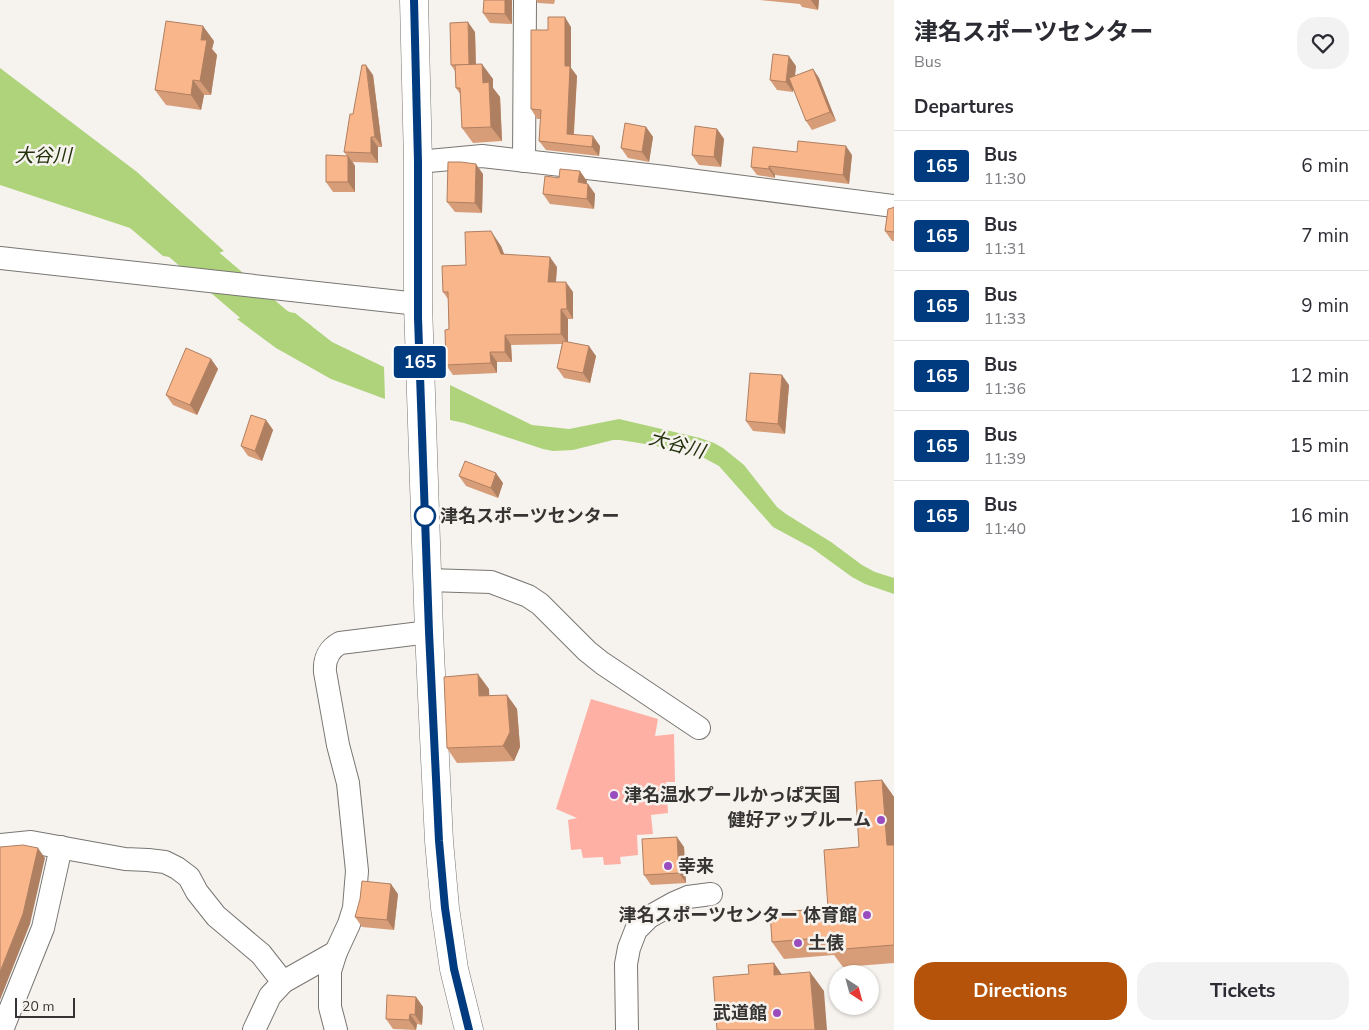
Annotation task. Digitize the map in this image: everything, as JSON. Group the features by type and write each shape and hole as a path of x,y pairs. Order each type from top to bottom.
{"highway":[{"path":"414,0 418,162 418,304 429,632 439,841 445,908 454,969 469,1030"}],"street":[{"path":"524,161 525,0"},
{"path":"418,162 482,156 894,206"},
{"path":"6,259 418,304"},
{"path":"428,580 491,582 528,596 540,604 587,651 602,663 699,728"},
{"path":"336,1030 330,1007 330,971 354,908 357,871 348,783 333,718 325,662 330,652 340,643 429,632"},
{"path":"0,845 30,842 125,859 165,862 189,877 197,892 216,916 261,954 283,982"},
{"path":"2,1030 43,928 61,847"},
{"path":"626,1030 626,964 629,948 636,930 649,917 674,903 688,897 711,894"},
{"path":"254,1030 270,996 283,982 336,952"}],"shaded area":[{"name":"津名温水プールかっぱ天国","path":"591,699 658,719 655,736 674,734 675,782 666,782 668,813 651,815 653,834 637,835 638,855 620,857 621,864 604,865 603,857 583,858 581,849 571,850 568,820 577,818 556,809"}],"water":[{"name":"大谷川","path":"0,68 137,172 224,251 198,261 163,256 130,228 0,185"},
{"path":"266,309 295,313 332,342 384,367 385,399 331,379 276,348 237,319"},
{"name":"大谷川","path":"450,385 532,425 569,429 619,419 714,443 744,465 777,507 786,514 831,542 862,565 875,572 894,578 894,594 865,584 852,577 812,548 773,527 719,466 704,458 652,445 620,440 573,450 553,451 543,449 450,420"}],"building":[{"path":"484,0 505,0 505,14 483,13"},
{"path":"548,17 565,17 565,66 570,66 567,134 593,136 592,147 539,141 541,110 531,109 531,30 548,30"},
{"path":"166,21 203,26 201,40 207,40 200,81 193,80 191,95 155,90"},
{"path":"468,22 469,65 451,65 450,23"},
{"path":"773,54 789,56 786,82 770,80"},
{"path":"482,64 483,83 489,82 491,127 462,128 460,88 456,88 455,65"},
{"path":"362,65 366,65 375,137 371,137 371,153 344,152 350,114 353,114"},
{"path":"813,69 830,112 806,121 789,78"},
{"path":"625,123 646,127 642,152 621,148"},
{"path":"695,126 717,129 714,157 692,155"},
{"path":"798,141 846,146 843,175 769,166 769,169 751,167 753,147 797,152"},
{"path":"326,155 348,156 348,182 326,182"},
{"path":"448,162 476,164 475,203 447,202"},
{"path":"560,169 580,171 578,182 588,184 587,199 543,194 545,176 559,178"},
{"path":"894,207 894,232 885,231 888,209"},
{"path":"491,231 501,254 550,257 548,282 566,282 567,309 561,309 561,334 505,335 505,352 490,352 491,363 446,365 445,330 449,329 448,292 443,292 442,266 466,265 465,232"},
{"path":"563,341 589,346 583,373 557,368"},
{"path":"186,348 211,359 190,405 166,395"},
{"path":"750,373 782,375 778,424 746,421"},
{"path":"251,415 266,420 255,451 241,446"},
{"path":"465,461 496,473 491,488 459,476"},
{"path":"478,674 479,696 507,695 510,732 503,746 447,748 444,677"},
{"path":"882,780 887,845 894,845 894,945 831,950 830,937 772,942 770,913 828,908 824,850 859,847 855,782"},
{"path":"677,837 679,873 644,875 642,839"},
{"path":"23,845 38,848 23,914 0,972 0,847"},
{"path":"362,881 391,884 387,920 355,917"},
{"path":"774,963 774,975 810,972 815,1030 717,1030 713,977 749,974 748,965"},
{"path":"387,995 416,997 415,1015 410,1014 409,1020 386,1019"}],"waterway":[{"name":"大谷川","path":"163,228 276,325 299,339"}],"bus line":[{"name":"165","path":"414,0 418,162 418,318 429,632 439,841 445,908 454,969 469,1030"}],"place":[{"name":"津名スポーツセンター","path":"425,516"},
{"name":"津名温水プールかっぱ天国","path":"614,795"},
{"name":"健好アップルーム","path":"881,820"},
{"name":"幸来","path":"668,866"},
{"name":"津名スポーツセンター 体育館","path":"867,915"},
{"name":"土俵","path":"798,943"},
{"name":"武道館","path":"777,1013"}]}
